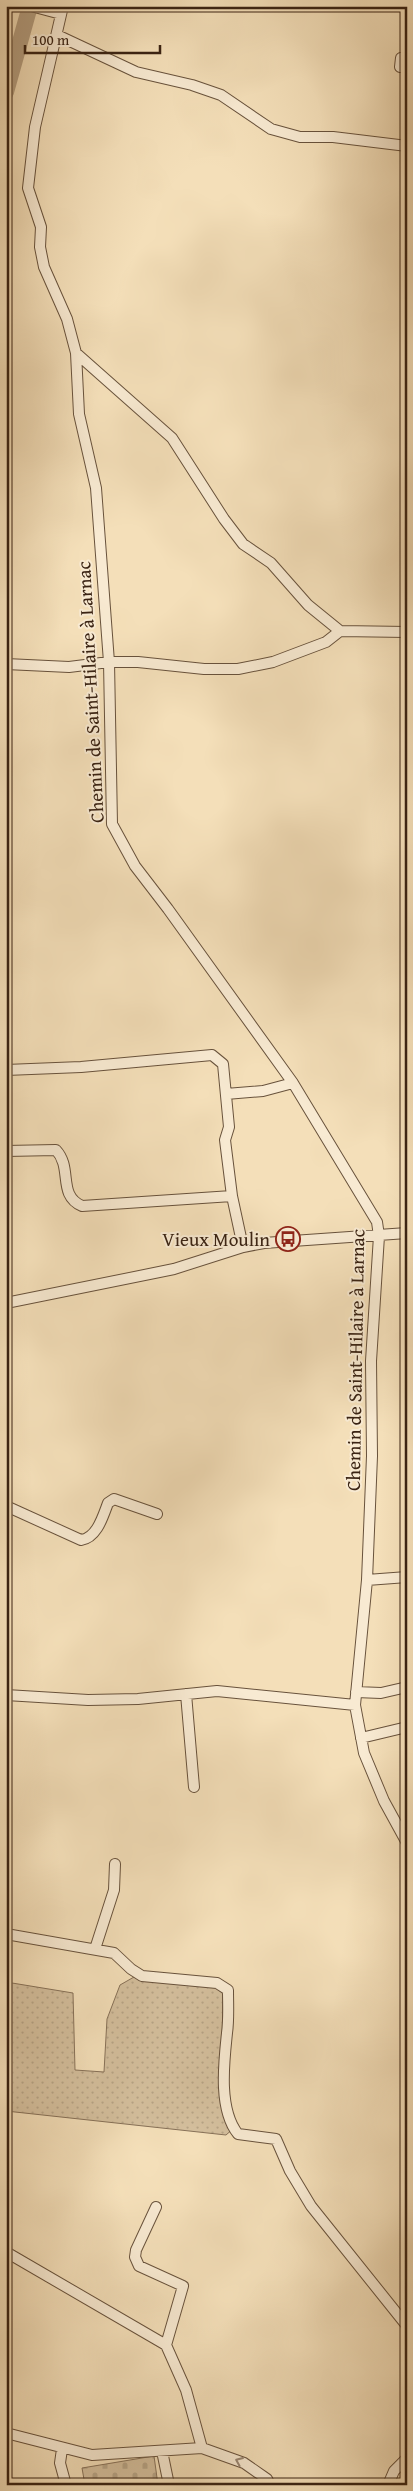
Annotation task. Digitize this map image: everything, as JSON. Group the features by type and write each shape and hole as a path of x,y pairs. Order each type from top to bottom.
{"street":[{"path":"31,6 58,10"},
{"name":"Chemin de Saint-Hilaire à Larnac","path":"58,10 57,35 34,127 28,188 41,227 40,247 44,267 67,319 76,353 79,414 96,488 109,662 112,824 135,866 168,908 293,1084 377,1222 379,1236 371,1361 372,1456 367,1580 355,1706 361,1738 384,1801 407,1843"},
{"path":"57,35 136,72 192,85 221,95 271,129 300,137 333,137 407,146"},
{"path":"401,58 400,67 407,68"},
{"path":"76,353 172,438 224,519 243,544 271,563 308,605 340,632"},
{"path":"6,664 68,667 109,662 138,662 204,669 238,669 282,658 326,642 340,632 407,633"},
{"path":"6,1070 81,1067 212,1055 223,1064 229,1127 225,1140 232,1196 243,1247"},
{"path":"226,1094 263,1091 293,1084"},
{"path":"6,1150 56,1150 62,1157 68,1196 73,1202 82,1206 232,1196"},
{"path":"6,1303 174,1269 243,1247 264,1243 407,1234"},
{"path":"6,1506 81,1540 87,1540 93,1533 101,1522 108,1503 114,1499 157,1514"},
{"path":"367,1580 407,1577"},
{"path":"356,1692 381,1693 407,1687"},
{"path":"6,1695 88,1700 138,1699 217,1691 355,1706"},
{"path":"186,1694 194,1787"},
{"path":"361,1738 407,1727"},
{"path":"96,1949 114,1890 115,1864"},
{"path":"6,1934 114,1953 131,1969 142,1976 217,1982 228,1990 227,2031 223,2064 225,2093 231,2126 238,2134 276,2139 290,2170 311,2206 407,2326"},
{"path":"156,2207 136,2250 135,2257 139,2266 183,2286 166,2344"},
{"path":"6,2252 166,2344 186,2390 202,2448"},
{"path":"6,2433 92,2455 202,2448 244,2463 267,2479 270,2485"},
{"path":"62,2448 60,2463 66,2485"},
{"path":"162,2451 168,2485"},
{"path":"388,2485 394,2471 407,2458"}],"green space":[{"path":"134,1977 212,1984 223,1994 221,2100 234,2128 226,2135 6,2111 6,1982 73,1993 75,2070 104,2072 107,2019 120,1985"},
{"path":"154,2456 158,2485 85,2485 82,2468"}],"waterway":[{"path":"6,92 30,6"},
{"path":"6,7 29,11"}],"place":[{"name":"Vieux Moulin","path":"288,1239"}]}
